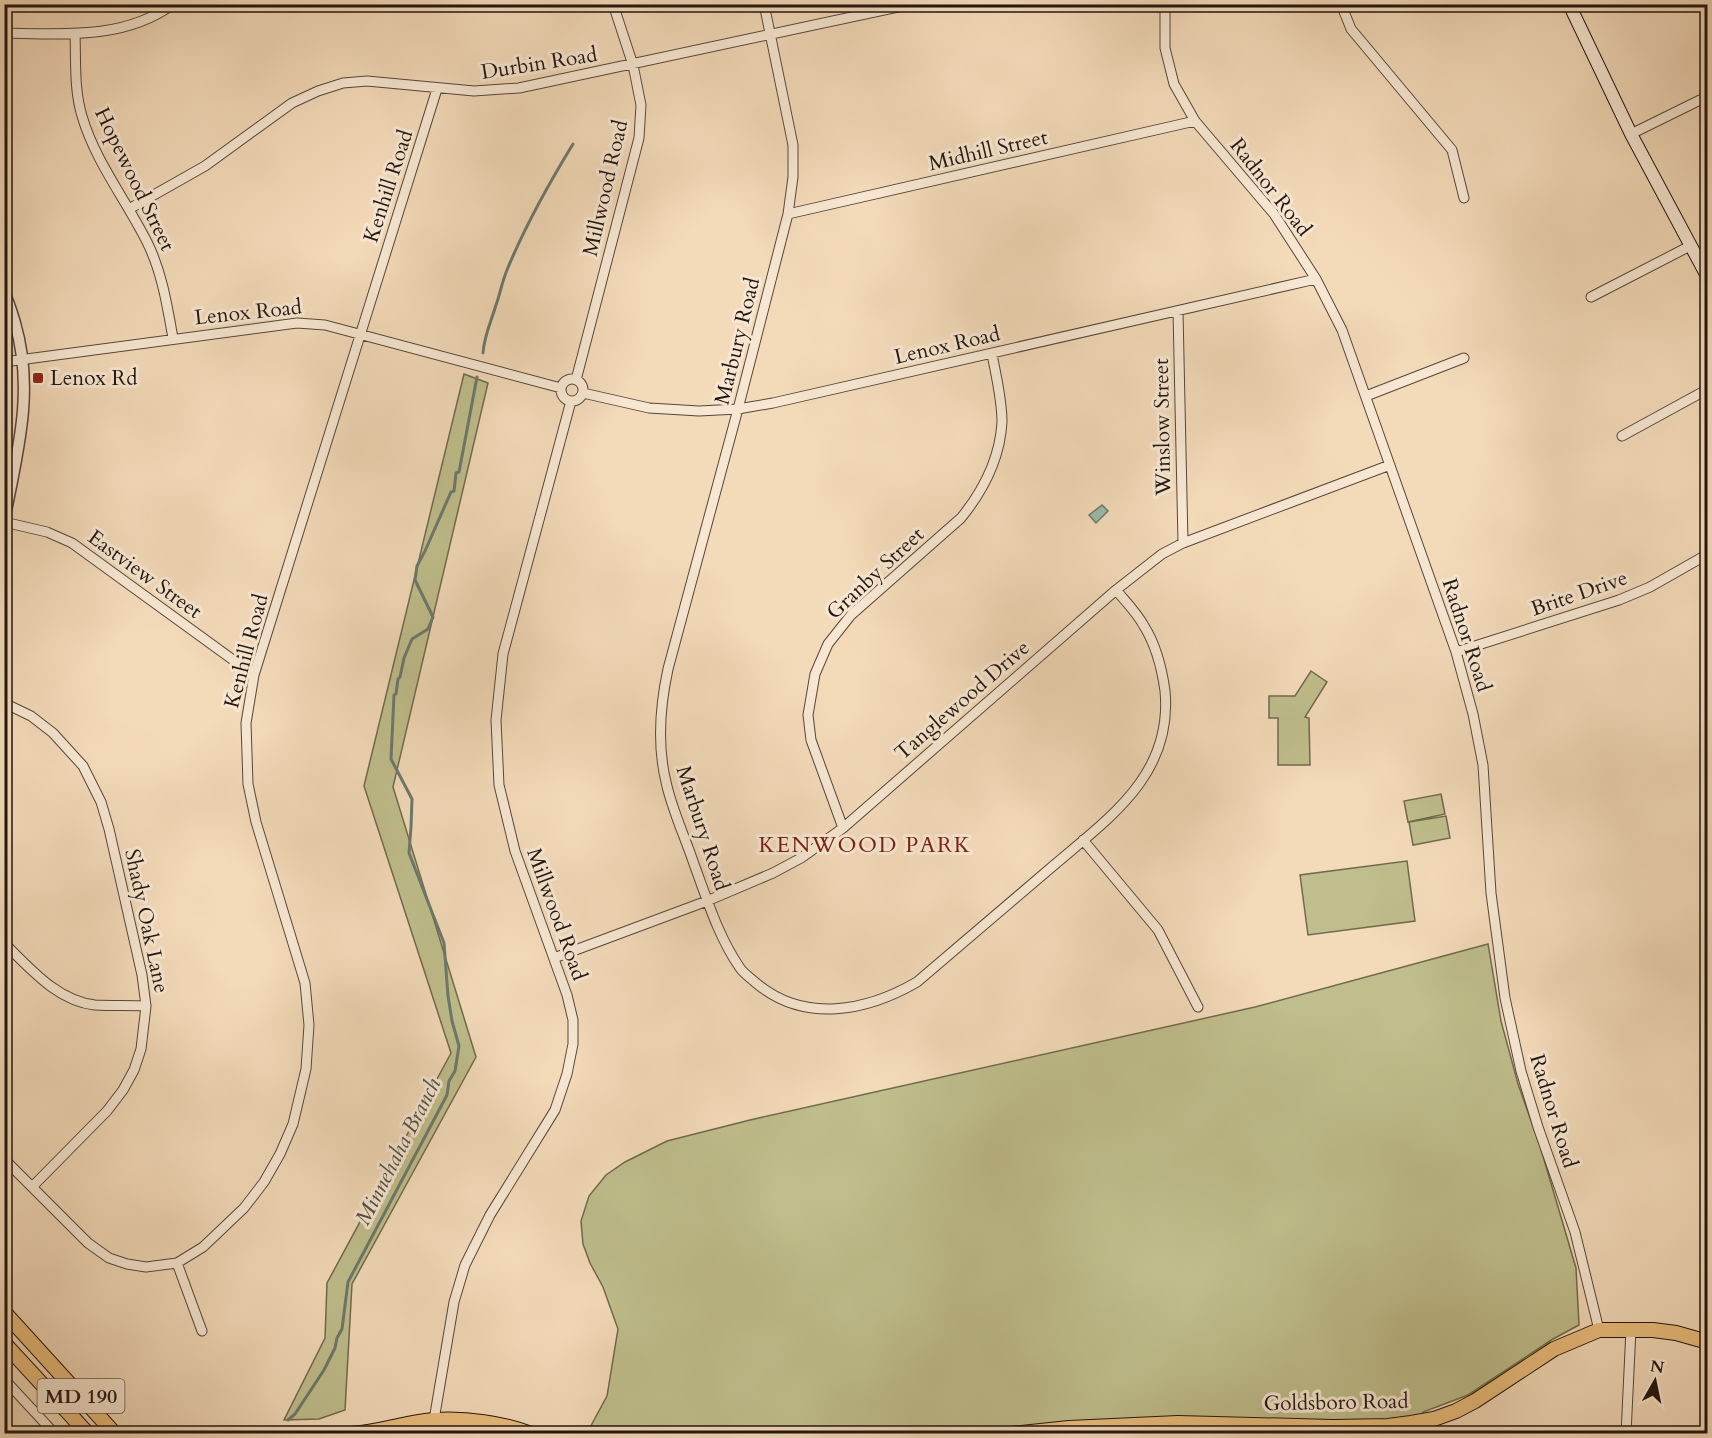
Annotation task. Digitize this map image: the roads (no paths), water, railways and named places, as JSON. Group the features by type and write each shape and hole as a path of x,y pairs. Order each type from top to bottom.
{"main road":[{"path":"1569,4 1631,134 1707,278"},
{"name":"MD 190","path":"4,1312 115,1433"},
{"name":"Goldsboro Road","path":"1012,1434 1069,1428 1178,1423 1333,1427 1411,1423 1434,1419 1456,1411 1476,1401 1554,1349 1599,1330 1631,1329 1676,1333 1707,1342"},
{"name":"MD 190","path":"4,1343 88,1434"},
{"path":"351,1434 434,1420 459,1420 487,1423 531,1434"}],"street":[{"path":"4,33 75,34 120,29 161,13 173,4"},
{"name":"Millwood Road","path":"576,380 639,138 641,105 633,65 614,4"},
{"name":"Marbury Road","path":"764,4 793,145 793,177 788,214 668,669 660,724 661,754 666,783 722,940 741,970 766,991 783,1001 802,1006 831,1010 863,1006 899,992 917,982 1122,805 1150,768 1162,738 1166,704 1163,671 1151,640 1144,626 1116,590"},
{"name":"Durbin Road","path":"129,209 205,166 292,103 343,83 367,81 474,91 519,88 912,4"},
{"name":"Radnor Road","path":"1165,4 1165,48 1174,84 1195,121 1274,213 1316,279 1342,330 1456,652 1473,714 1483,765 1491,893 1505,998 1521,1071 1575,1232 1599,1330"},
{"path":"1341,4 1351,29 1452,150 1464,198"},
{"name":"Hopewood Street","path":"75,34 76,86 81,115 96,150 147,242 165,297 172,338"},
{"name":"Kenhill Road","path":"177,1263 203,1247 244,1208 264,1182 293,1124 306,1069 309,1025 305,983 256,822 248,784 246,723 254,675 437,89"},
{"path":"1631,134 1707,98"},
{"name":"Midhill Street","path":"788,214 1195,121"},
{"path":"1591,297 1690,246"},
{"name":"Lenox Road","path":"583,393 649,408 699,411 738,409 992,354 1316,279"},
{"path":"4,293 18,333 25,390 23,422 4,521"},
{"name":"Winslow Street","path":"1178,311 1183,543"},
{"name":"Lenox Road","path":"4,362 297,322 325,325 561,387"},
{"name":"Granby Street","path":"843,828 811,740 808,715 815,674 828,644 851,615 961,518 975,500 987,478 997,450 1002,422 992,354"},
{"path":"1366,396 1464,358"},
{"path":"576,380 583,386 583,393 577,400 571,401 564,398 561,387 565,381 576,380"},
{"path":"1622,436 1707,389"},
{"name":"Millwood Road","path":"434,1420 454,1302 465,1265 490,1215 555,1110 567,1074 573,1044 573,1020 567,995 515,851 499,786 496,720 503,654 571,401"},
{"name":"Tanglewood Drive","path":"554,958 707,901 773,873 801,858 843,828 1116,590 1162,554 1183,543 1390,465"},
{"name":"Eastview Street","path":"4,521 46,532 72,543 254,675"},
{"name":"Brite Drive","path":"1456,652 1618,600 1650,587 1707,554"},
{"name":"Shady Oak Lane","path":"4,703 32,716 53,733 83,766 101,802 140,966 146,1006 141,1049 134,1070 123,1090 107,1111 32,1186"},
{"path":"1083,840 1158,930 1198,1007"},
{"path":"4,943 48,985 69,997 93,1005 146,1006"},
{"path":"4,1159 88,1244 110,1258 146,1267 177,1263 202,1331"},
{"path":"1626,1434 1631,1329"},
{"path":"4,1379 55,1434"}],"waterway":[{"name":"Minnehaha Branch","path":"483,353 505,274 537,206 573,144"},
{"name":"Minnehaha Branch","path":"288,1420 295,1414 324,1370 335,1348 342,1329 348,1282 447,1095 449,1081 455,1071 459,1046 448,996 444,943 409,853 412,799 391,759 394,695 404,658 412,639 428,629 433,617 415,580 417,566 451,492 454,491 477,377"}],"place":[{"name":"Lenox Rd","path":"38,378"}],"district":[{"name":"KENWOOD PARK","path":"865,844"}]}
